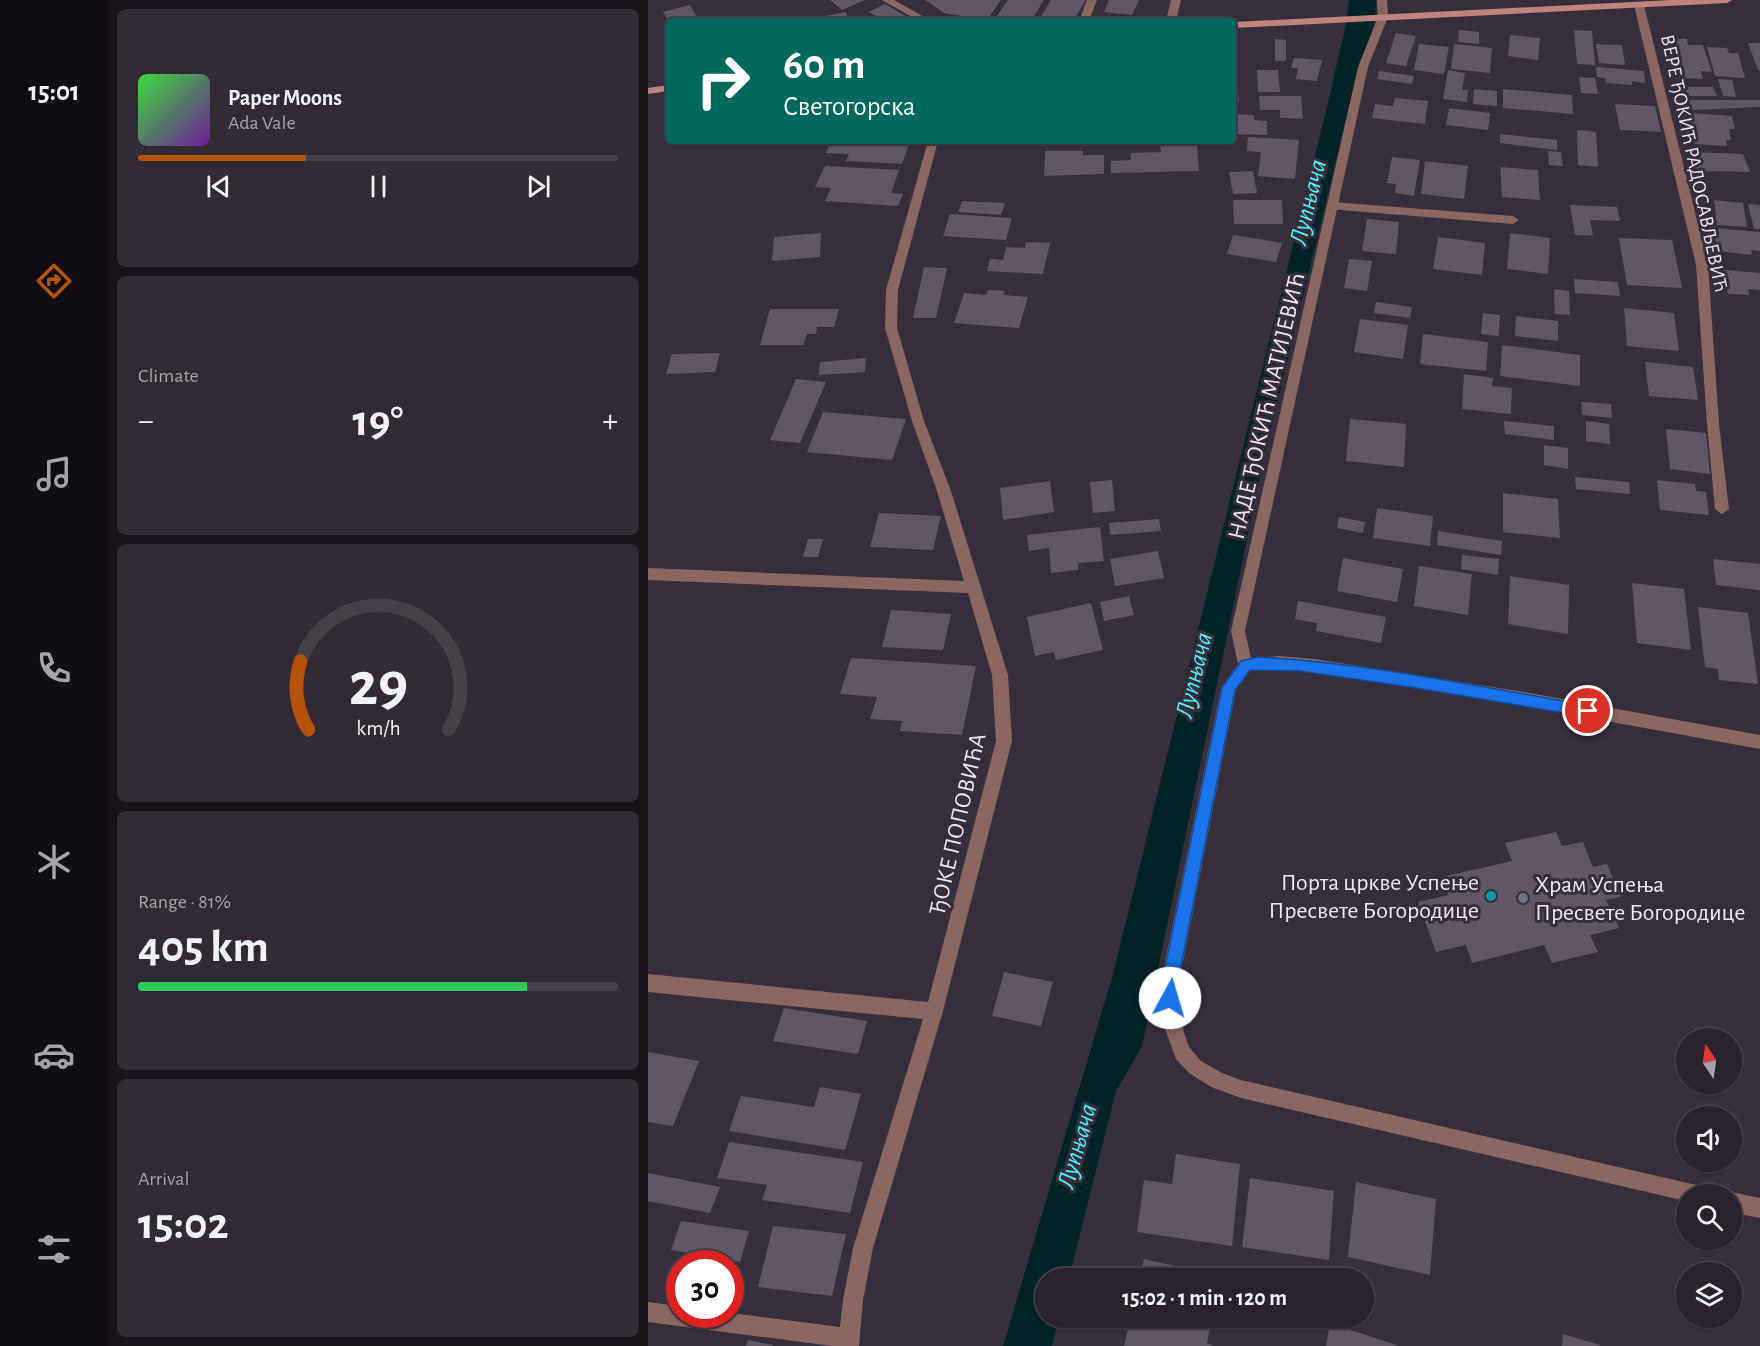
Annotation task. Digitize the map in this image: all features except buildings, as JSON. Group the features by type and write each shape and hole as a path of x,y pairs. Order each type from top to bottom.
{"main road":[{"path":"1236,25 1727,0"},
{"path":"648,91 666,88"}],"street":[{"path":"887,0 920,18"},
{"path":"1085,18 1092,0"},
{"path":"1172,18 1176,0"},
{"path":"1382,0 1383,17"},
{"name":"ВЕРЕ ЂОКИЋ РАДОСАВЉЕВИЋ","path":"1639,5 1702,265 1713,424 1722,509"},
{"name":"НАДЕ ЂОКИЋ МАТИЈЕВИЋ","path":"1246,665 1238,630 1363,67 1383,17"},
{"name":"ЂОКЕ ПОПОВИЋА","path":"849,1342 863,1248 934,1011 1004,741 1000,675 944,491 918,421 889,316 894,279 932,144"},
{"path":"1332,206 1514,220"},
{"path":"648,574 972,587"},
{"path":"1676,1189 1241,1089 1217,1081 1195,1067 1182,1053 1169,1015 1173,967 1229,688 1246,665 1258,663 1300,665 1416,682 1760,742"},
{"path":"648,983 934,1011"},
{"path":"1742,1204 1760,1208"},
{"path":"648,1312 849,1342"}],"water":[{"name":"Лупњача","path":"1349,0 1376,0 1375,21 1349,106 1263,462 1142,1046 1116,1091 1072,1268 1035,1268 1035,1328 1056,1328 1052,1346 1003,1346 1113,974 1346,24"}],"place":[{"name":"Порта цркве Успење Пресвете Богородице","path":"1491,896"},
{"name":"Храм Успења Пресвете Богородице","path":"1523,898"}],"route":[{"path":"1170,998 1173,967 1229,688 1246,665 1258,663 1300,665 1588,711"}]}
